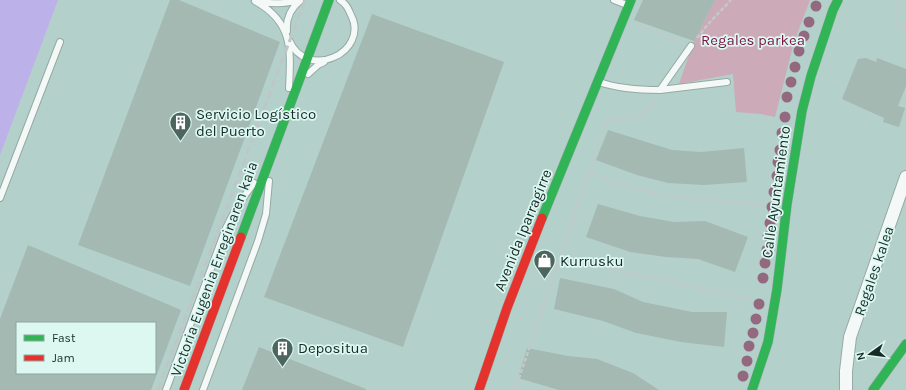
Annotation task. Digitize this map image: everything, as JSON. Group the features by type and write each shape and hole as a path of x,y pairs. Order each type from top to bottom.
{"main road":[{"name":"Victoria Eugenia Erreginaren kaia","path":"184,390 329,0"},
{"name":"Calle Ayuntamiento","path":"752,390 768,342 777,289 787,204 802,110 811,76 833,10 838,0"},
{"name":"Avenida Iparragirre","path":"479,390 526,257 630,3"},
{"path":"873,390 906,344"}],"street":[{"name":"Regales kalea","path":"846,390 846,371 850,338 906,177"}],"lane":[{"path":"254,0 274,4 287,4 299,0"},
{"path":"254,0 271,11 284,27 292,45 300,54 307,59 318,61 328,60"},
{"path":"284,121 289,92 290,73 286,25 289,15 299,0"},
{"path":"614,0 630,3"},
{"path":"294,93 301,82 312,70 318,65 338,56 346,49 352,40 354,29 352,18 343,1"},
{"path":"0,198 60,42"},
{"path":"660,90 691,46"},
{"path":"598,82 620,88 660,90 727,82"},
{"path":"166,390 226,228 233,213 244,195 256,180 273,150"},
{"path":"203,390 260,235 267,205 269,169 273,150"}],"path":[{"path":"639,24 691,46 710,22 731,0"},
{"path":"899,0 896,25 904,28 906,24"},
{"path":"515,390 607,119 627,119 641,114 653,104 660,90"},
{"path":"589,172 614,183 668,196 766,205"},
{"path":"560,258 754,300"},
{"path":"540,265 556,270"}],"green space":[{"name":"Regales parkea","path":"715,0 810,0 794,42 775,117 736,112 733,74 679,84 694,41"}],"shaded area":[{"path":"0,0 58,0 0,155"}],"building":[{"name":"Servicio Logístico del Puerto","path":"170,0 179,0 280,42 190,286 78,245"},
{"path":"643,0 715,0 694,41 634,20"},
{"path":"372,14 504,62 403,347 264,297"},
{"path":"866,58 876,62 877,58 906,69 906,86 898,106 905,108 899,127 883,122 884,118 842,99 858,59"},
{"path":"608,130 672,150 701,152 744,148 747,182 704,185 668,183 637,175 596,160"},
{"path":"598,204 640,216 674,222 705,221 748,237 735,272 698,259 666,257 630,252 586,237"},
{"path":"28,245 181,310 151,390 0,390 0,319"},
{"path":"560,278 614,289 643,302 692,312 727,312 724,347 681,342 636,333 603,321 554,309"},
{"name":"Depositua","path":"259,347 366,389 366,390 242,390"},
{"path":"527,348 568,356 597,359 633,373 659,390 559,390 518,378"}],"railway":[{"path":"158,390 305,0"}],"traffic: fast":[{"path":"241,237 329,0"},
{"path":"542,218 631,0"},
{"path":"752,390 768,342 777,289 787,204 802,111 811,76 833,10 838,0"},
{"path":"873,390 906,344"}],"traffic: jam":[{"path":"479,390 507,308 542,218"},
{"path":"184,390 241,237"}],"place":[{"name":"Servicio Logístico del Puerto","path":"180,142"},
{"name":"Kurrusku","path":"545,280"},
{"name":"Depositua","path":"282,368"}]}
